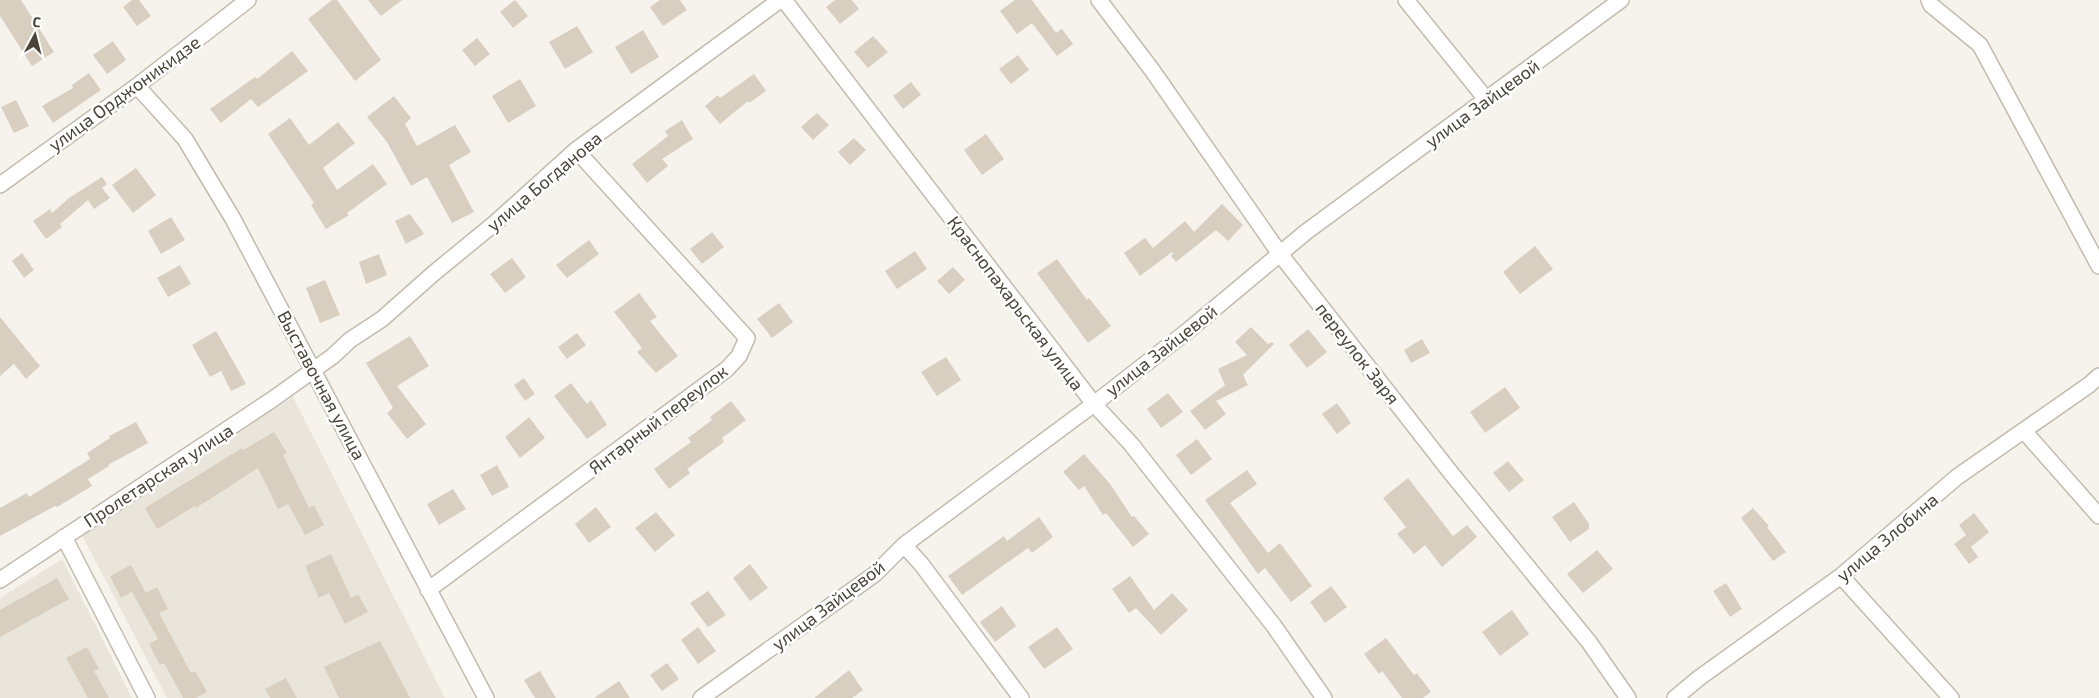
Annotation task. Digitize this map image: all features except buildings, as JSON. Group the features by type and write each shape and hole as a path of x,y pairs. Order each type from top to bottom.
{"street":[{"name":"улица Орджоникидзе","path":"0,185 137,86 248,0"},
{"name":"улица Богданова","path":"314,368 382,319 576,150 674,80 780,0"},
{"name":"Краснопахарьская улица","path":"784,0 1094,404 1131,444 1262,611 1324,698"},
{"name":"переулок Заря","path":"1099,0 1152,70 1280,254 1451,473 1589,642 1628,698"},
{"path":"1406,0 1486,99"},
{"name":"улица Зайцевой","path":"709,696 875,574 904,545 1094,404 1190,329 1306,232 1621,0"},
{"path":"1929,0 1931,5 1980,44 2099,266"},
{"name":"Выставочная улица","path":"137,86 185,139 234,219 486,698"},
{"name":"Янтарный переулок","path":"428,590 727,368 739,356 747,338 576,150"},
{"name":"Пролетарская улица","path":"0,580 273,399 314,368"},
{"name":"улица Злобина","path":"1675,698 1699,678 1841,576 1957,477 2099,376"},
{"path":"2024,431 2099,516"},
{"path":"64,537 147,698"},
{"path":"904,545 922,565 1020,698"},
{"path":"1841,576 1951,698"}],"shaded area":[{"path":"293,397 445,698 167,698 82,535"},
{"path":"62,559 132,698 0,698 0,598"}]}
